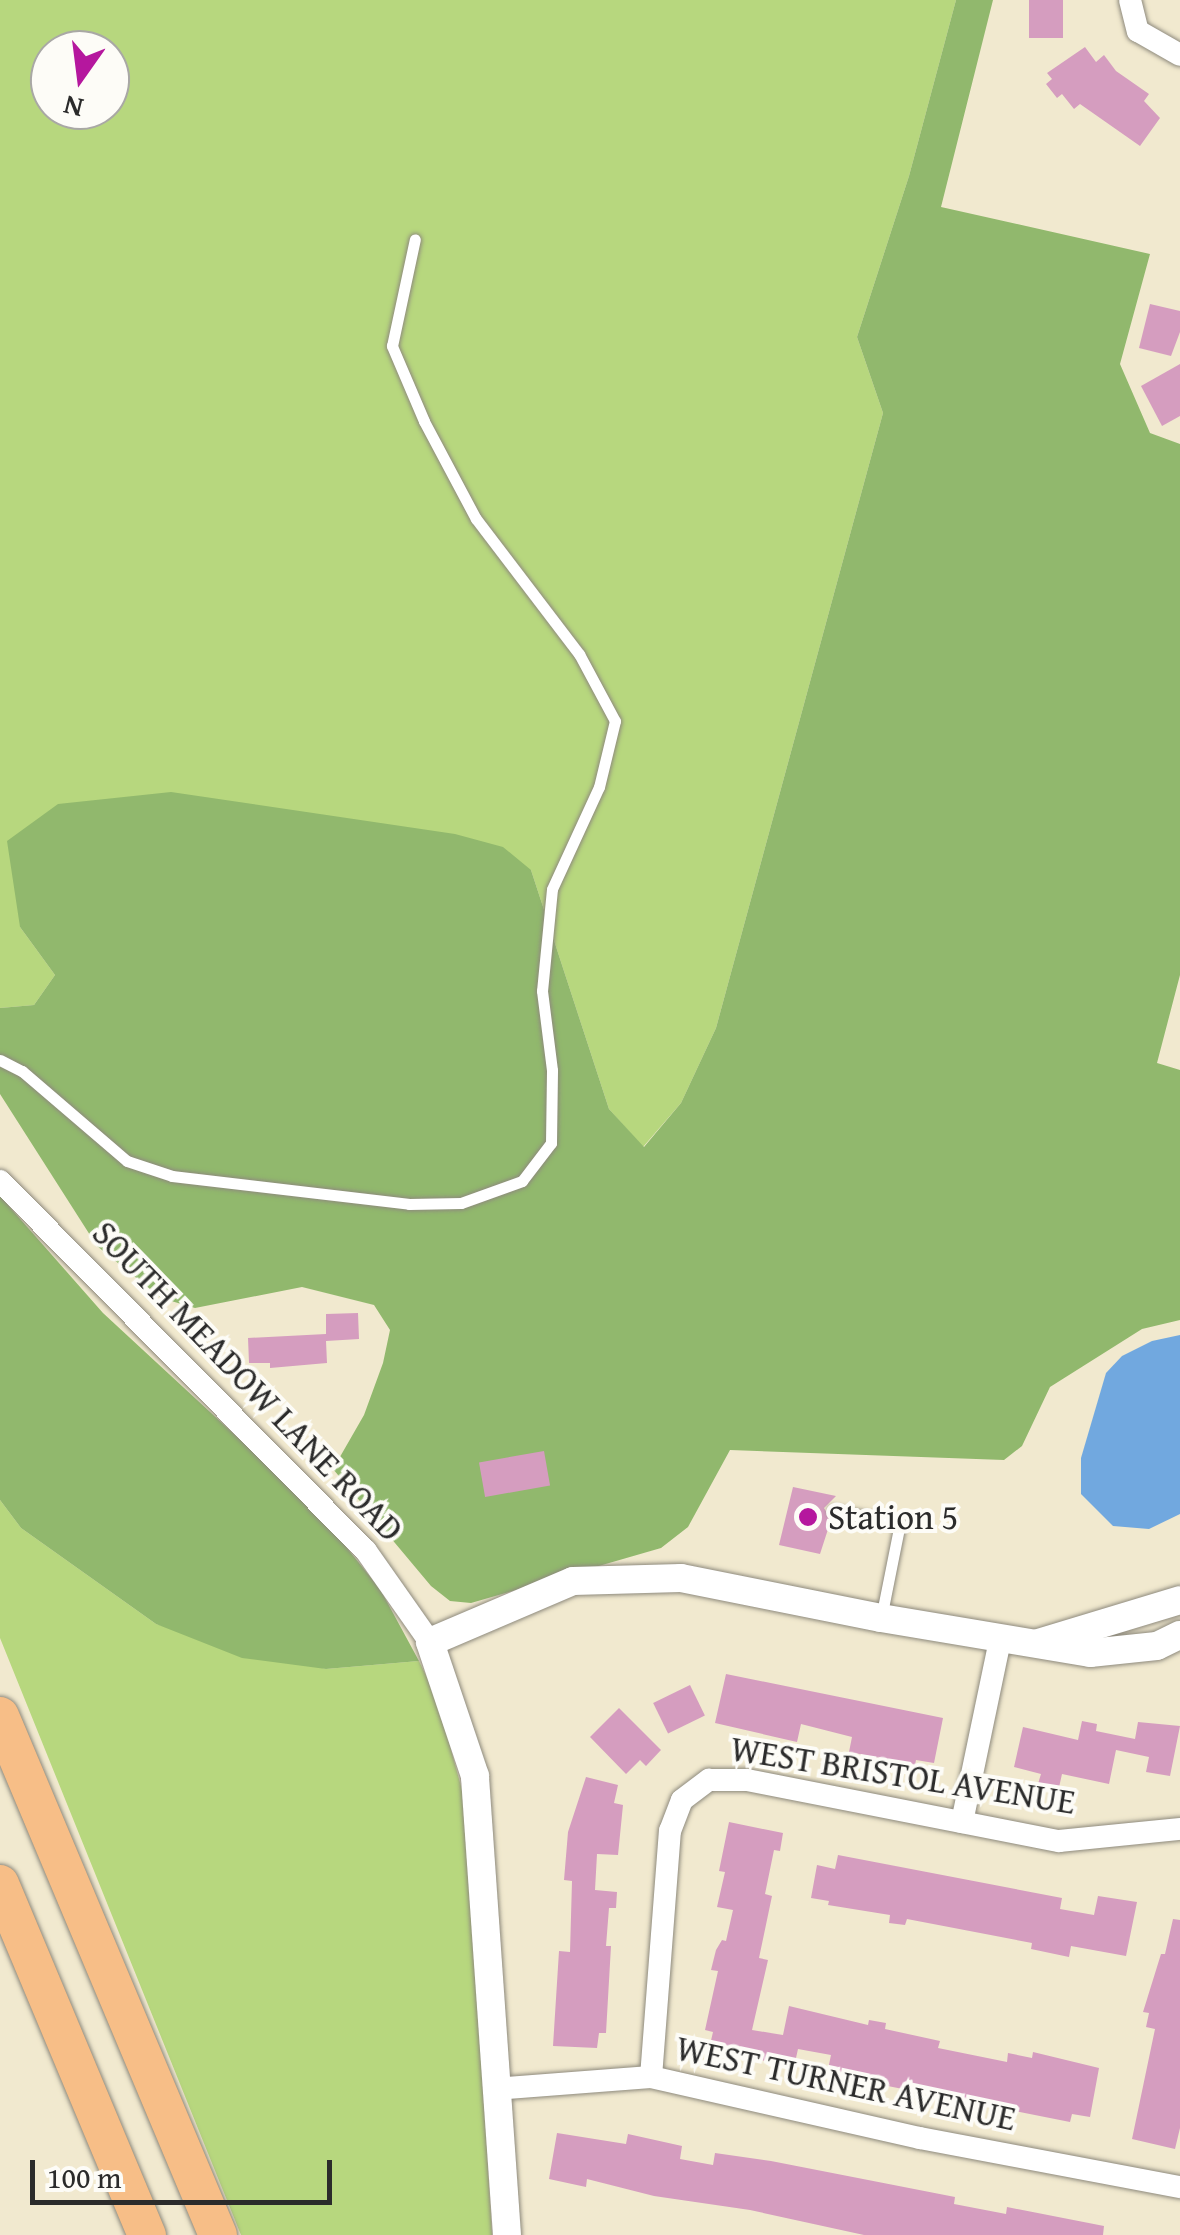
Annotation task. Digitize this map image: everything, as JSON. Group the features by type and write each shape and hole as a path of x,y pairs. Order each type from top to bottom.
{"highway":[{"path":"0,1716 218,2235"},
{"path":"0,1884 148,2235"}],"street":[{"path":"1130,0 1138,31 1180,54"},
{"name":"SOUTH MEADOW LANE ROAD","path":"0,1181 366,1551 430,1642 475,1776 506,2235"},
{"path":"430,1642 572,1581 681,1578 1090,1654 1157,1646 1180,1635"},
{"path":"1037,1644 1180,1600"},
{"path":"962,1822 1000,1640"},
{"name":"WEST BRISTOL AVENUE","path":"651,2077 670,1831 682,1800 709,1780 747,1780 1060,1841 1180,1829"},
{"name":"WEST TURNER AVENUE","path":"494,2089 651,2077 920,2138 1180,2188"}],"lane":[{"path":"0,1060 22,1071 127,1162 172,1176 409,1204 461,1203 522,1181 551,1142 552,1070 542,991 552,889 599,787 615,721 579,654 476,519 424,421 392,346 415,239"},
{"path":"833,1511 900,1523 881,1618"}],"green space":[{"path":"0,0 956,0 909,176 857,337 883,413 716,1028 681,1103 643,1147 609,1109 531,870 20,927 55,975 34,1005 0,1008"},
{"path":"956,0 993,0 941,207 1150,254 1120,364 1150,433 1180,444 1180,975 1157,1063 1180,1070 1180,1320 1142,1329 1050,1387 1022,1446 1004,1460 730,1450 688,1527 661,1548 471,1603 450,1601 431,1586 333,1469 364,1415 383,1363 390,1330 374,1305 302,1287 195,1308 161,1298 97,1246 0,1094 0,1008 34,1005 55,975 20,927 7,841 58,804 171,792 455,834 503,847 531,870 609,1109 644,1147 681,1103 716,1028 883,413 857,337 909,176"},
{"path":"0,1196 103,1313 318,1512 380,1589 419,1661 326,1669 242,1658 156,1624 21,1528 0,1500"},
{"path":"0,1500 21,1528 156,1624 326,1669 419,1661 437,1699 467,1808 492,2235 241,2235 0,1638"}],"water":[{"path":"1180,1335 1180,1514 1149,1529 1113,1526 1081,1494 1081,1458 1106,1373 1122,1356 1152,1341"}],"building":[{"path":"1029,0 1063,0 1063,38 1029,38"},
{"path":"1085,47 1096,62 1104,55 1116,71 1149,94 1144,101 1160,118 1140,146 1080,104 1074,109 1062,94 1057,98 1046,84 1052,79 1047,73"},
{"path":"1150,304 1180,311 1180,332 1171,356 1139,348"},
{"path":"1180,364 1180,416 1162,426 1141,386"},
{"path":"358,1313 359,1339 326,1341 327,1363 270,1368 270,1363 249,1363 248,1338 326,1334 326,1314"},
{"path":"544,1451 550,1485 485,1497 479,1462"},
{"name":"Station 5","path":"793,1487 836,1496 824,1508 831,1520 820,1554 779,1545"},
{"path":"726,1674 943,1718 934,1763 916,1760 915,1765 849,1752 852,1737 801,1724 797,1742 715,1723"},
{"path":"690,1685 705,1716 668,1734 653,1703"},
{"path":"619,1708 661,1750 646,1766 640,1760 626,1774 590,1737"},
{"path":"1082,1721 1097,1724 1096,1731 1135,1739 1138,1722 1180,1726 1170,1776 1146,1772 1149,1757 1116,1750 1109,1784 1062,1774 1058,1792 1037,1787 1041,1774 1014,1767 1023,1727 1078,1740"},
{"path":"586,1777 618,1785 614,1803 623,1805 618,1855 597,1854 595,1890 617,1892 616,1908 609,1908 606,1946 611,1946 606,2033 599,2033 597,2048 553,2046 559,1951 570,1952 572,1881 564,1880 568,1832"},
{"path":"729,1822 783,1833 780,1851 774,1850 765,1894 772,1896 759,1958 768,1960 752,2030 783,2035 789,2006 868,2025 869,2020 886,2023 885,2029 940,2041 938,2048 1007,2062 1008,2053 1032,2058 1033,2052 1099,2068 1090,2117 1072,2114 1070,2122 827,2074 831,2055 798,2049 794,2067 709,2049 713,2032 705,2030 718,1971 711,1970 716,1950 722,1940 726,1941 733,1910 717,1907 725,1872 719,1871"},
{"path":"838,1855 1062,1898 1060,1909 1094,1915 1098,1896 1137,1902 1126,1956 1071,1946 1069,1957 1031,1949 1032,1943 907,1919 905,1925 889,1923 890,1915 828,1905 829,1901 811,1898 817,1865 835,1869"},
{"path":"1173,1919 1180,1920 1180,2128 1175,2149 1132,2139 1155,2029 1146,2027 1149,2013 1143,2012 1161,1954 1165,1954"},
{"path":"557,2133 626,2144 628,2134 682,2146 680,2159 713,2165 715,2153 771,2161 955,2197 954,2204 1006,2214 1007,2207 1104,2226 1103,2235 864,2235 750,2210 654,2196 587,2179 586,2187 549,2179"}],"place":[{"name":"Station 5","path":"808,1517"}]}
